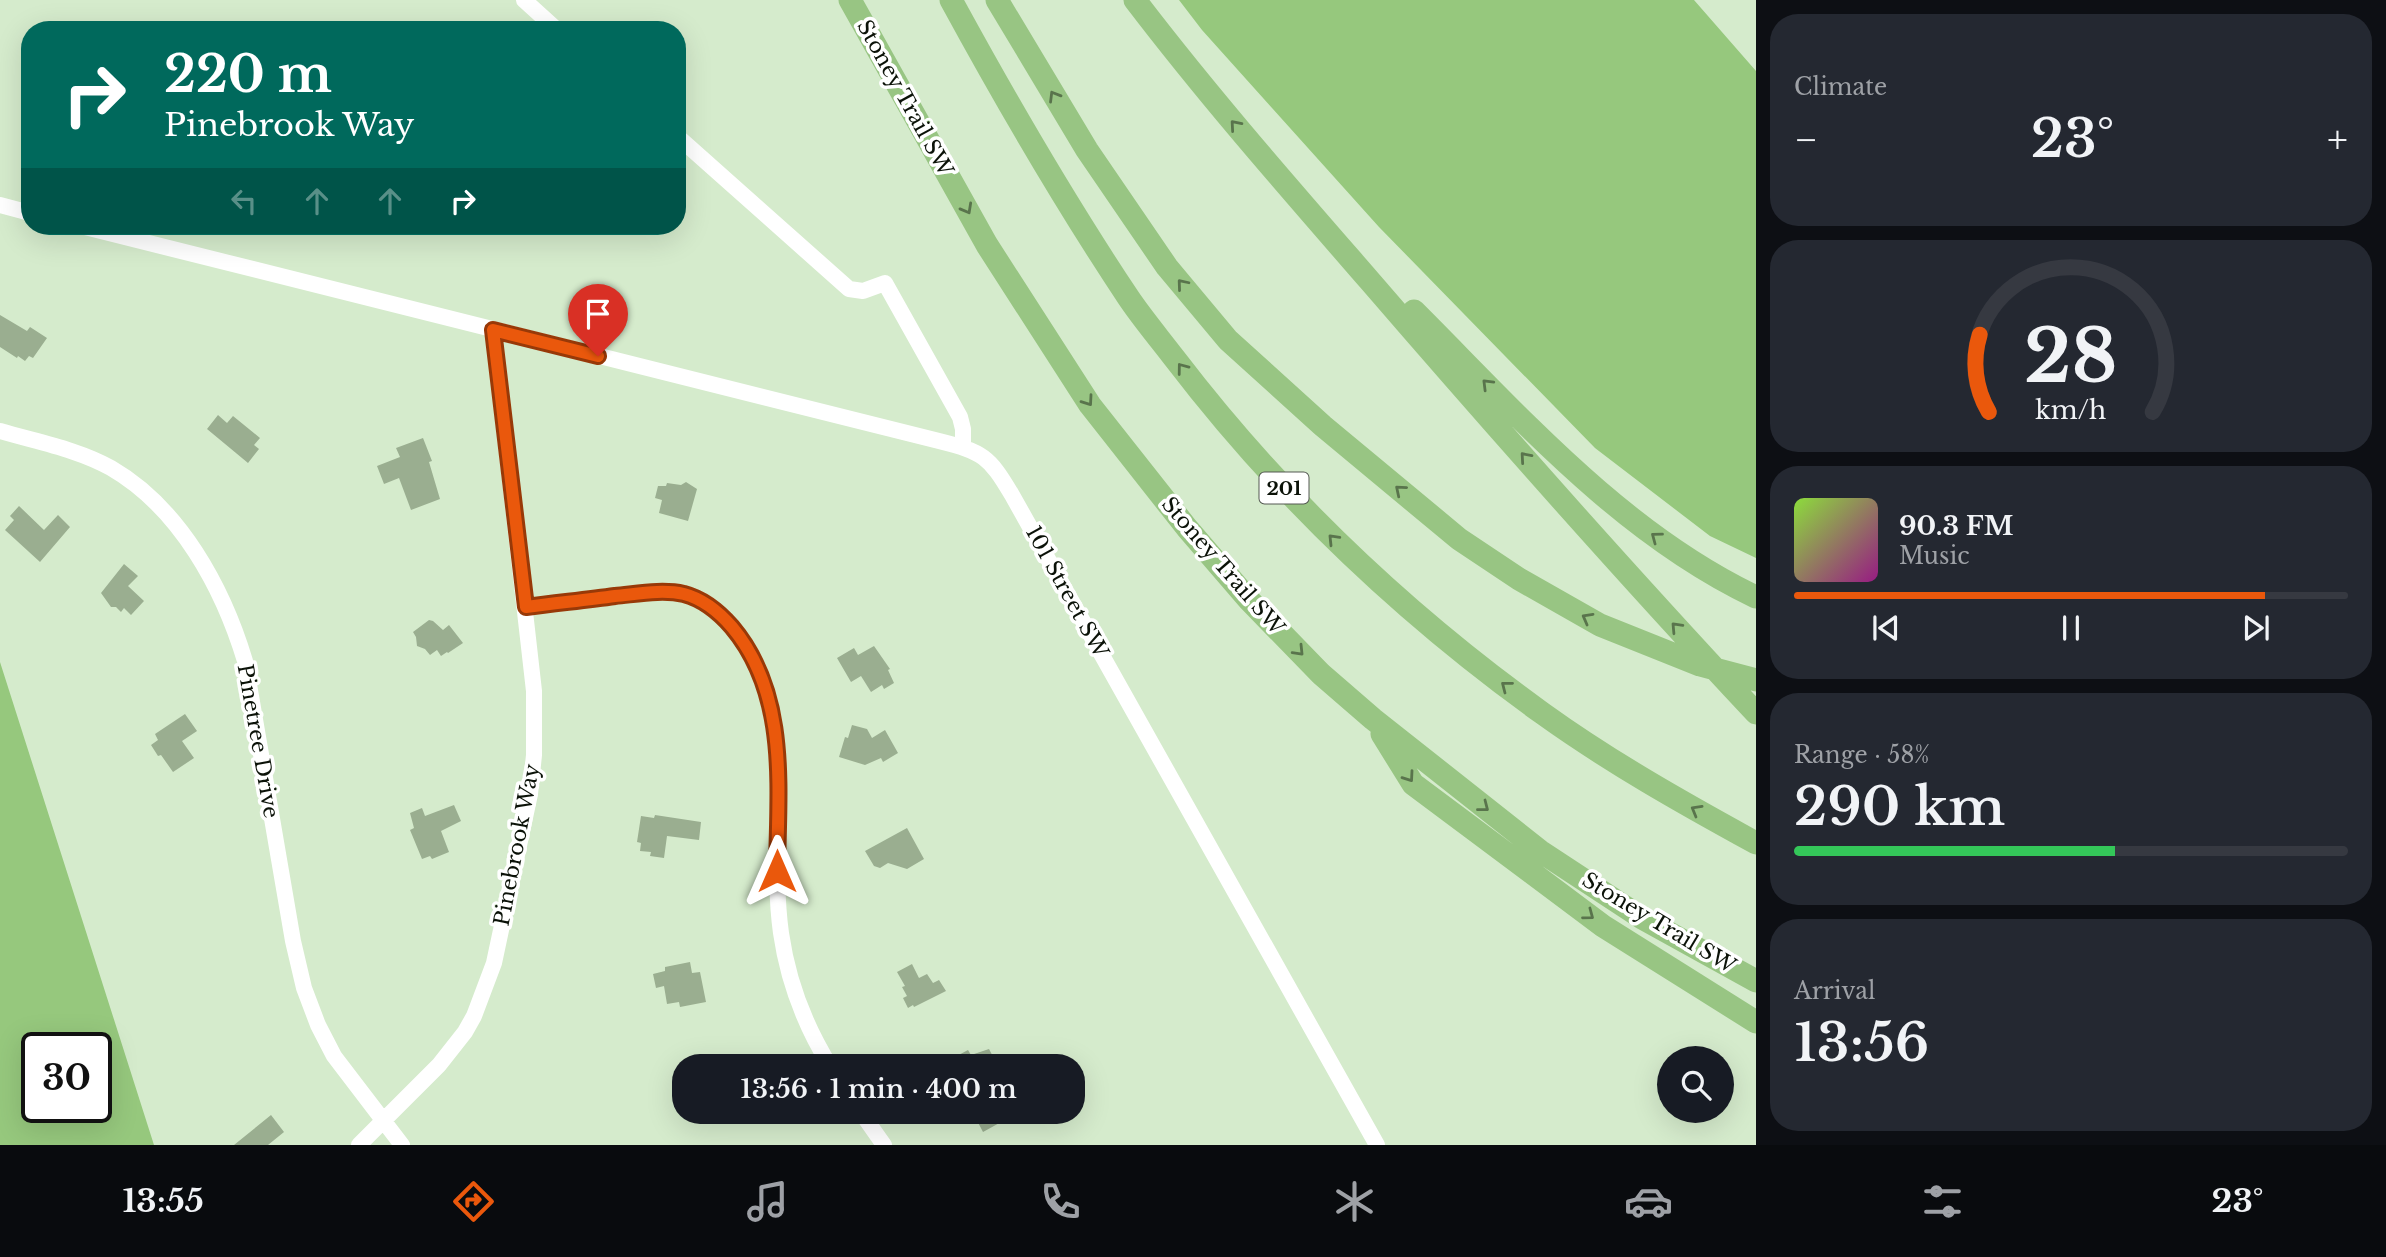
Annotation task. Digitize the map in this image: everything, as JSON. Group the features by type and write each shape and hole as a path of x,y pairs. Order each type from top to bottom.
{"highway":[{"name":"Stoney Trail SW","path":"850,0 988,245 1090,405 1187,528 1249,600 1321,674 1373,719 1540,850 1642,918 1756,981"},
{"name":"201","path":"951,0 998,85 1129,299 1203,396 1273,477 1341,547 1403,603 1543,714 1637,777 1756,843"},
{"path":"997,0 1087,150 1167,267 1228,340 1323,426 1459,539 1519,579 1600,625 1700,665 1756,680"},
{"path":"1135,0 1203,87 1280,176 1627,574 1756,713"},
{"path":"1280,176 1559,456 1660,541 1756,597"},
{"path":"1373,719 1413,784 1603,926 1756,1023"}],"street":[{"path":"524,0 547,21"},
{"path":"686,144 849,289 858,292 885,283 960,417 963,447"},
{"path":"0,205 21,211"},
{"name":"101 Street SW","path":"117,235 963,447 989,460 1013,495 1377,1145"},
{"name":"Pinebrook Way","path":"359,1145 439,1065 465,1031 482,998 494,963 533,775 536,713 493,330"},
{"name":"Pinetree Drive","path":"0,431 84,456 138,487 173,523 213,582 232,621 249,678 293,941 304,988 318,1025 334,1056 402,1145"},
{"path":"526,607 640,594 685,594 713,608 746,646 770,701 776,734 777,895 785,955 801,1014 823,1054"},
{"path":"869,1124 884,1145"}],"green space":[{"path":"1179,0 1694,0 1756,71 1756,558 1710,536 1595,448 1379,227 1202,30"},
{"path":"0,662 154,1145 0,1145"}],"building":[{"path":"0,315 27,331 30,327 47,338 33,358 29,356 25,361 0,347"},
{"path":"218,415 227,423 233,416 260,438 254,445 259,449 248,463 207,429"},
{"path":"423,438 432,461 429,462 440,499 411,510 399,478 384,484 377,466 400,457 396,448"},
{"path":"686,482 697,489 688,521 659,513 662,500 655,498 658,486 666,486 667,483 681,485"},
{"path":"19,506 44,530 58,515 70,527 40,562 5,530 14,520 10,516"},
{"path":"124,564 138,576 128,586 144,601 131,615 124,608 121,612 116,607 111,607 101,593"},
{"path":"429,620 443,630 449,625 463,643 441,656 437,650 430,655 417,646 413,632"},
{"path":"874,646 890,669 888,670 894,683 884,689 882,685 871,692 861,676 851,682 837,658 854,648 858,655"},
{"path":"185,714 197,731 182,741 194,758 173,772 151,745 158,740 155,734"},
{"path":"852,725 867,729 872,738 885,730 898,753 883,762 881,758 865,765 839,757"},
{"path":"454,805 461,821 441,831 449,852 432,859 430,856 422,859 410,830 414,828 410,813 422,808 425,816"},
{"path":"655,815 701,822 699,840 667,836 664,858 650,856 651,852 640,851 641,843 637,842 641,816 654,818"},
{"path":"907,828 924,859 907,869 888,863 880,868 874,866 865,851"},
{"path":"690,962 692,973 700,972 706,1002 680,1007 679,1002 667,1004 664,986 656,988 653,974 665,971 665,967"},
{"path":"912,964 919,978 927,974 933,983 939,980 946,991 908,1008 903,998 907,996 902,987 905,986 897,972"},
{"path":"989,1049 992,1054 974,1054"},
{"path":"271,1115 284,1132 268,1145 234,1145"},
{"path":"979,1124 998,1124 983,1132"}],"route":[{"path":"598,356 493,330 526,607 671,592 699,599 726,620 754,661 774,719 778,751 777,871"}]}
